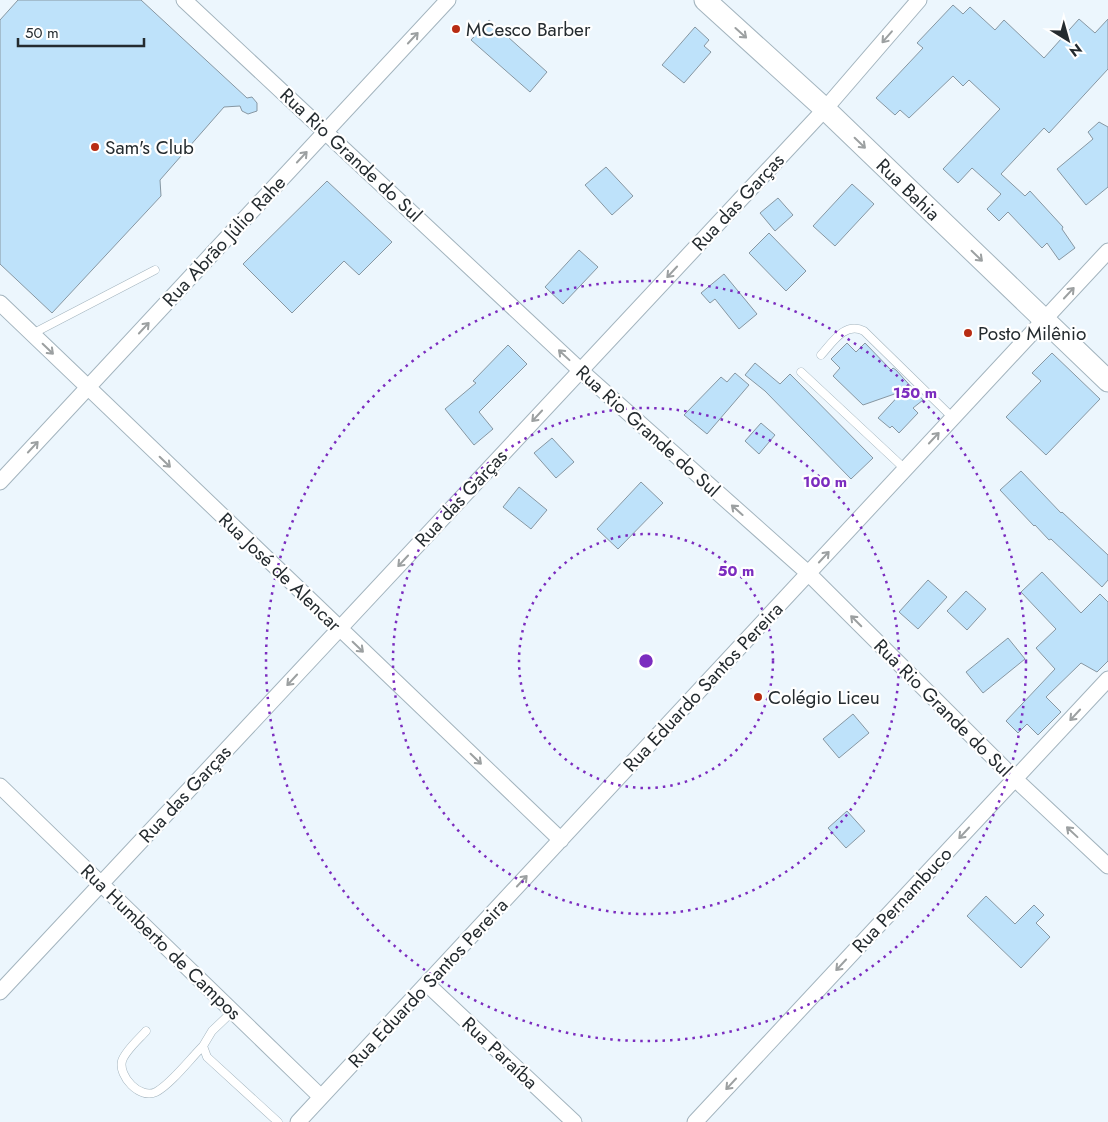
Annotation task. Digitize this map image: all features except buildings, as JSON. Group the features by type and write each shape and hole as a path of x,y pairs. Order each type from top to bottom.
{"main road":[{"name":"Rua Bahia","path":"705,0 825,109 1043,320 1108,380"}],"street":[{"name":"Rua Rio Grande do Sul","path":"184,0 580,370 808,574 1015,779 1108,866"},
{"name":"Rua Abrão Júlio Rahe","path":"0,482 448,0"},
{"name":"Rua das Garças","path":"0,992 825,109 919,0"},
{"name":"Rua Eduardo Santos Pereira","path":"298,1122 1108,251"},
{"name":"Rua José de Alencar","path":"0,303 561,840"},
{"name":"Rua Pernambuco","path":"695,1122 1108,679"},
{"name":"Rua Humberto de Campos","path":"0,786 321,1098"},
{"name":"Rua Paraíba","path":"427,984 574,1122"}],"lane":[{"path":"32,334 155,270"},
{"path":"821,355 839,335 849,328 857,327 864,331 953,418"},
{"path":"801,372 905,469"},
{"path":"146,1031 123,1058 121,1067 123,1074 140,1092 148,1094 156,1092 164,1085 203,1046 212,1032 233,1011"},
{"path":"203,1046 207,1058 278,1122"}],"place":[{"name":"MCesco Barber","path":"456,29"},
{"name":"Sam's Club","path":"95,147"},
{"name":"Posto Milênio","path":"968,333"},
{"name":"Colégio Liceu","path":"758,697"}]}
